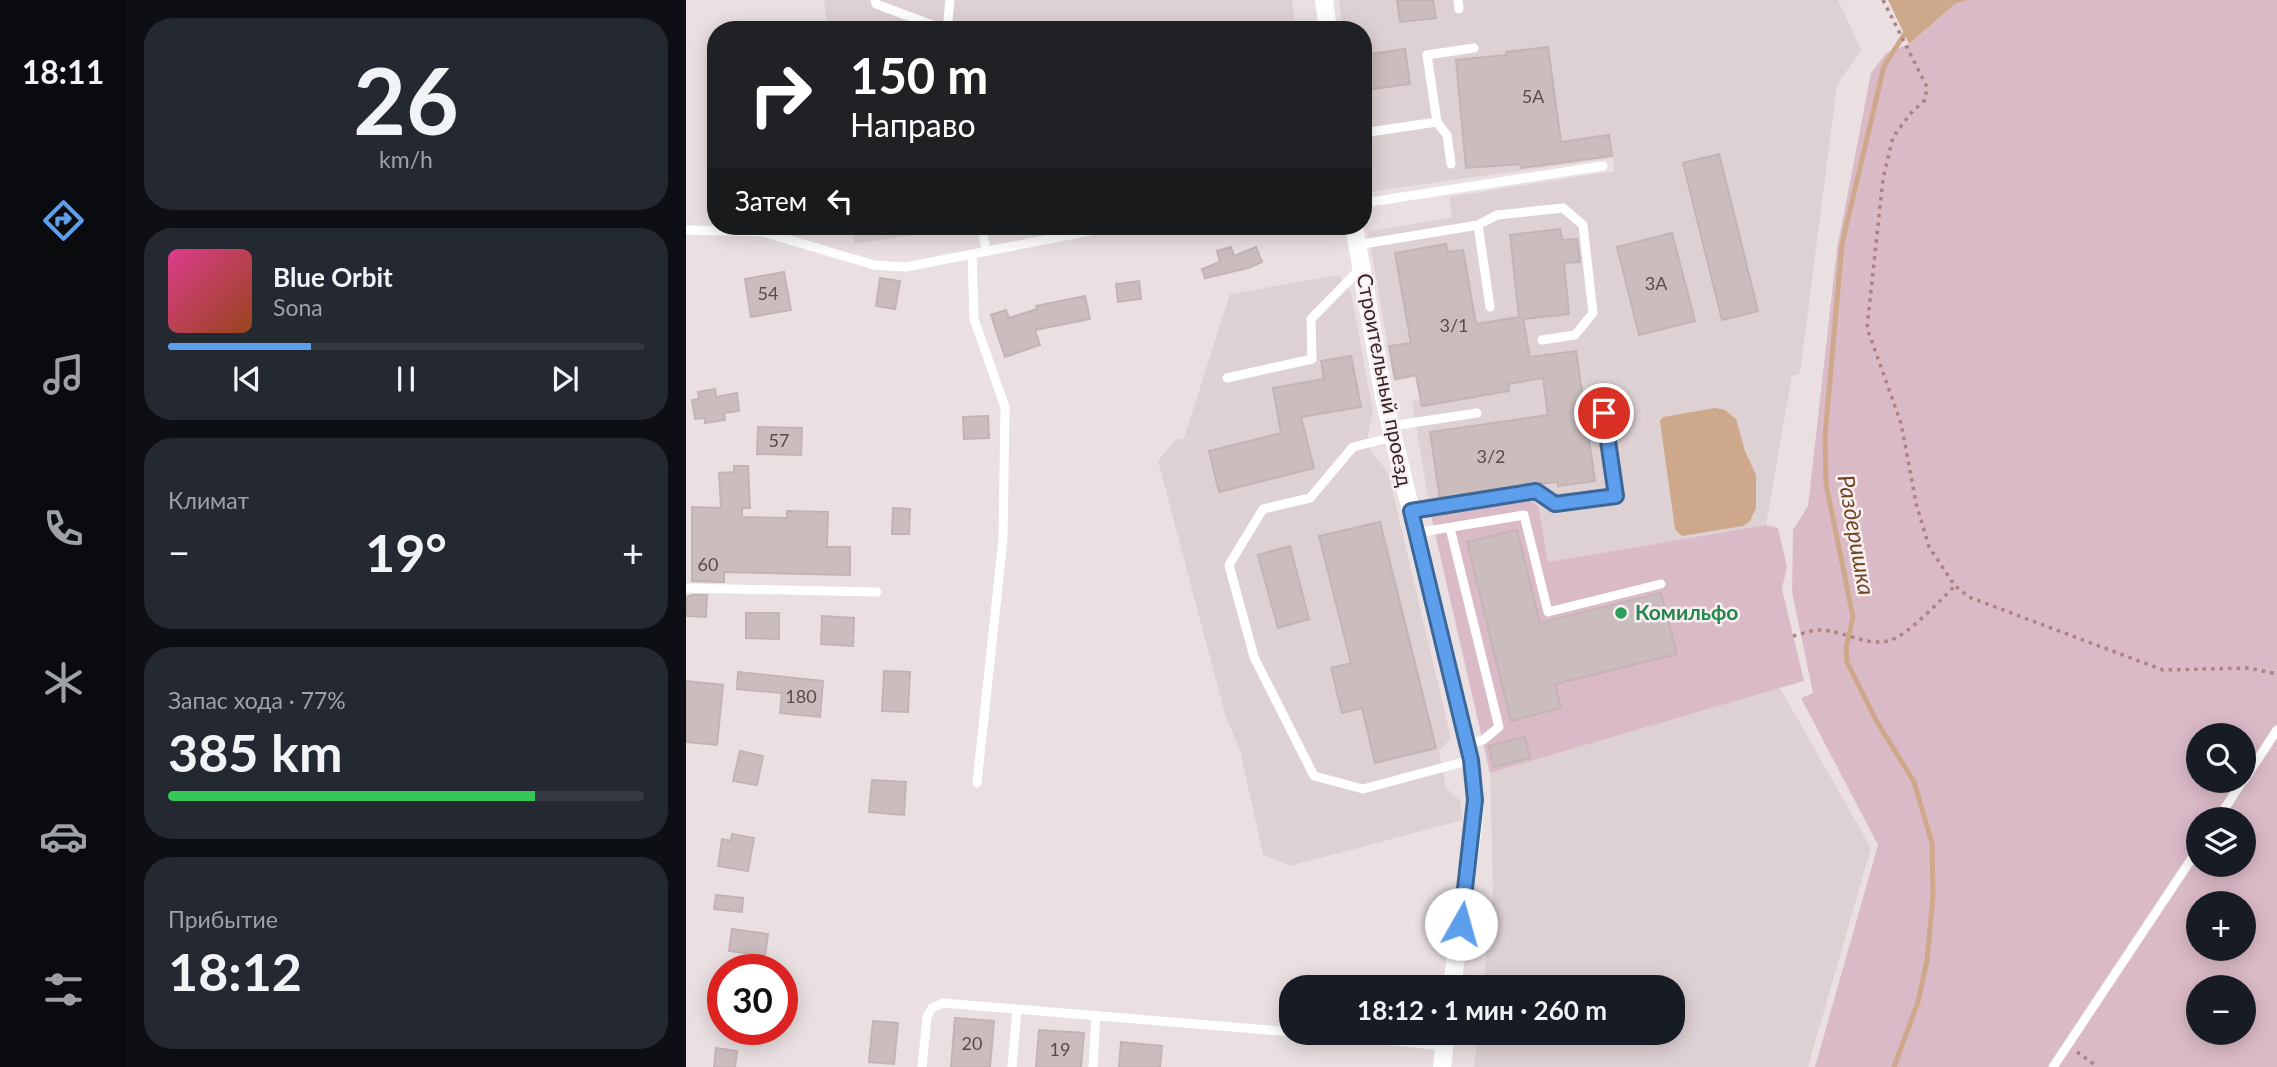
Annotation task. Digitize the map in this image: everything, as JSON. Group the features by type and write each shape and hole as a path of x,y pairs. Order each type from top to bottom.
{"street":[{"path":"1324,0 1327,21"},
{"name":"Строительный проезд","path":"1355,235 1392,432 1469,752 1475,800 1454,975"},
{"path":"1442,1067 1445,1045"}],"lane":[{"path":"875,0 876,4 922,21"},
{"path":"947,21 950,0"},
{"path":"1451,164 1447,135 1437,122 1427,55 1474,48"},
{"path":"1372,132 1437,122"},
{"path":"1372,202 1603,166"},
{"path":"1357,245 1478,225 1497,215 1563,208 1583,225 1593,313 1575,335 1542,340"},
{"path":"1478,225 1490,307"},
{"path":"686,230 707,231"},
{"path":"774,235 874,265 906,267 1071,235"},
{"path":"983,235 986,252"},
{"path":"972,255 974,319 1005,407 1003,539 977,783"},
{"path":"1227,378 1312,359 1311,319 1361,267"},
{"path":"1411,511 1536,491 1555,504 1616,496 1604,413"},
{"path":"1450,528 1499,727 1469,752 1363,789 1314,776 1254,657 1229,565 1263,509 1310,498 1353,447 1392,432 1477,414"},
{"path":"1416,533 1524,515 1548,612 1661,584"},
{"path":"686,588 877,592"},
{"path":"2256,762 2277,730"},
{"path":"2053,1067 2186,867"},
{"path":"922,1067 927,1017 932,1008 943,1003 1279,1031"},
{"path":"1012,1067 1017,1009"},
{"path":"1093,1067 1096,1015"}],"path":[{"path":"1883,0 1927,87 1925,100 1893,137 1883,179 1867,328 1901,423 1916,503 1929,547 1955,586 1969,597 2163,670 2249,668 2277,674"},
{"path":"1793,636 1818,629 1858,639 1888,641 1902,634 1955,586"},
{"path":"2067,1044 2098,1067"}],"shaded area":[{"path":"824,0 1292,0 1295,21 826,21"},
{"path":"1339,0 1838,0 1861,50 1837,85 1800,374 1792,376 1766,525 1548,562 1538,507 1528,500 1431,516 1412,401 1420,399 1417,377 1394,381 1369,235 1372,235 1372,231 1452,217 1449,197 1614,171 1613,158 1372,191 1372,21 1342,21"},
{"path":"1888,0 1969,0 1956,3 1909,44"},
{"path":"1969,0 2277,0 2277,1067 1815,1067 1878,845 1801,698 1813,693 1792,592 1793,530 1808,506 1837,249 1871,73 1886,53 1909,44 1956,3"},
{"path":"853,235 912,235 854,244"},
{"path":"1339,275 1351,293 1373,411 1368,434 1372,453 1388,472 1451,738 1439,751 1446,788 1460,800 1463,820 1290,866 1263,855 1240,751 1225,714 1158,461 1175,440 1184,438 1230,294"},
{"path":"1715,408 1725,410 1736,419 1745,451 1756,475 1756,508 1750,521 1743,526 1682,536 1675,529 1660,421 1663,417"},
{"name":"Комильфо","path":"1528,500 1538,506 1548,562 1766,525 1778,528 1787,567 1782,589 1804,681 1490,773 1431,516"},
{"path":"1780,688 1871,848 1808,1067 1474,1067 1477,1045 1685,1045 1685,975 1484,975 1493,891 1490,773"}],"building":[{"path":"1397,0 1433,0 1436,18 1400,22"},
{"path":"1548,47 1561,142 1609,135 1612,156 1521,168 1520,164 1466,168 1456,60"},
{"path":"1405,49 1410,84 1372,89 1372,54"},
{"path":"1719,154 1758,311 1722,320 1683,163"},
{"path":"1560,229 1562,240 1577,239 1580,262 1564,263 1569,314 1523,319 1530,357 1576,351 1595,481 1558,486 1558,482 1535,484 1440,499 1430,432 1548,415 1543,378 1508,384 1509,391 1422,406 1416,375 1395,379 1389,346 1411,343 1395,253 1446,244 1448,252 1463,250 1476,324 1519,317 1510,235"},
{"path":"1672,233 1695,321 1639,335 1617,247"},
{"path":"1231,247 1234,256 1256,247 1262,262 1205,278 1202,269 1220,262 1217,251"},
{"path":"784,272 791,310 751,317 745,279"},
{"path":"880,278 900,281 895,309 876,306"},
{"path":"1139,281 1141,299 1118,302 1116,284"},
{"path":"1085,296 1090,319 1035,330 1040,345 1005,357 991,315 1006,310 1009,318 1037,309 1036,306"},
{"path":"1351,356 1361,407 1301,417 1314,468 1219,492 1209,451 1281,433 1273,388 1324,379 1321,361"},
{"path":"715,389 716,397 737,393 739,411 724,413 725,420 705,423 705,418 695,419 692,400 699,399 698,392"},
{"path":"988,416 989,438 964,439 963,417"},
{"path":"758,427 802,428 801,455 757,454"},
{"path":"734,466 748,466 750,508 742,508 742,517 787,518 787,511 828,512 827,547 850,547 850,575 724,572 724,582 692,581 692,507 721,508 719,473 734,472"},
{"path":"893,508 910,509 909,534 892,534"},
{"path":"1380,522 1436,748 1375,763 1362,708 1342,713 1331,668 1351,663 1319,536"},
{"path":"1517,530 1540,623 1661,593 1677,654 1555,684 1561,708 1511,721 1467,542"},
{"path":"1290,546 1309,619 1278,628 1258,555"},
{"path":"707,595 706,617 686,616 687,597"},
{"path":"746,613 779,613 779,639 746,638"},
{"path":"822,616 854,618 853,646 821,644"},
{"path":"884,671 910,672 908,712 882,711"},
{"path":"738,672 823,681 820,717 780,713 782,693 737,689"},
{"path":"686,681 723,685 717,745 686,742"},
{"path":"1525,737 1530,758 1494,767 1489,746"},
{"path":"740,751 763,756 757,785 733,781"},
{"path":"872,780 906,782 904,815 869,812"},
{"path":"732,834 754,838 748,871 718,866 722,839 731,841"},
{"path":"716,895 743,898 742,912 714,909"},
{"path":"732,929 768,934 765,954 729,951"},
{"path":"955,1018 994,1021 990,1067 951,1067"},
{"path":"873,1021 898,1023 894,1064 869,1062"},
{"path":"1039,1030 1084,1033 1081,1067 1036,1067"},
{"path":"1121,1042 1162,1046 1160,1067 1119,1067"},
{"path":"716,1048 737,1051 735,1067 714,1067"}],"waterway":[{"name":"Раздеришка","path":"1894,1067 1918,1002 1927,960 1933,896 1932,843 1914,782 1876,720 1847,662 1846,648 1853,617 1826,484 1825,436 1842,244 1884,66 1907,30"}],"place":[{"name":"Комильфо","path":"1621,613"}],"route":[{"path":"1461,924 1475,800 1471,760 1411,511 1536,491 1555,504 1616,496 1604,413"}]}
